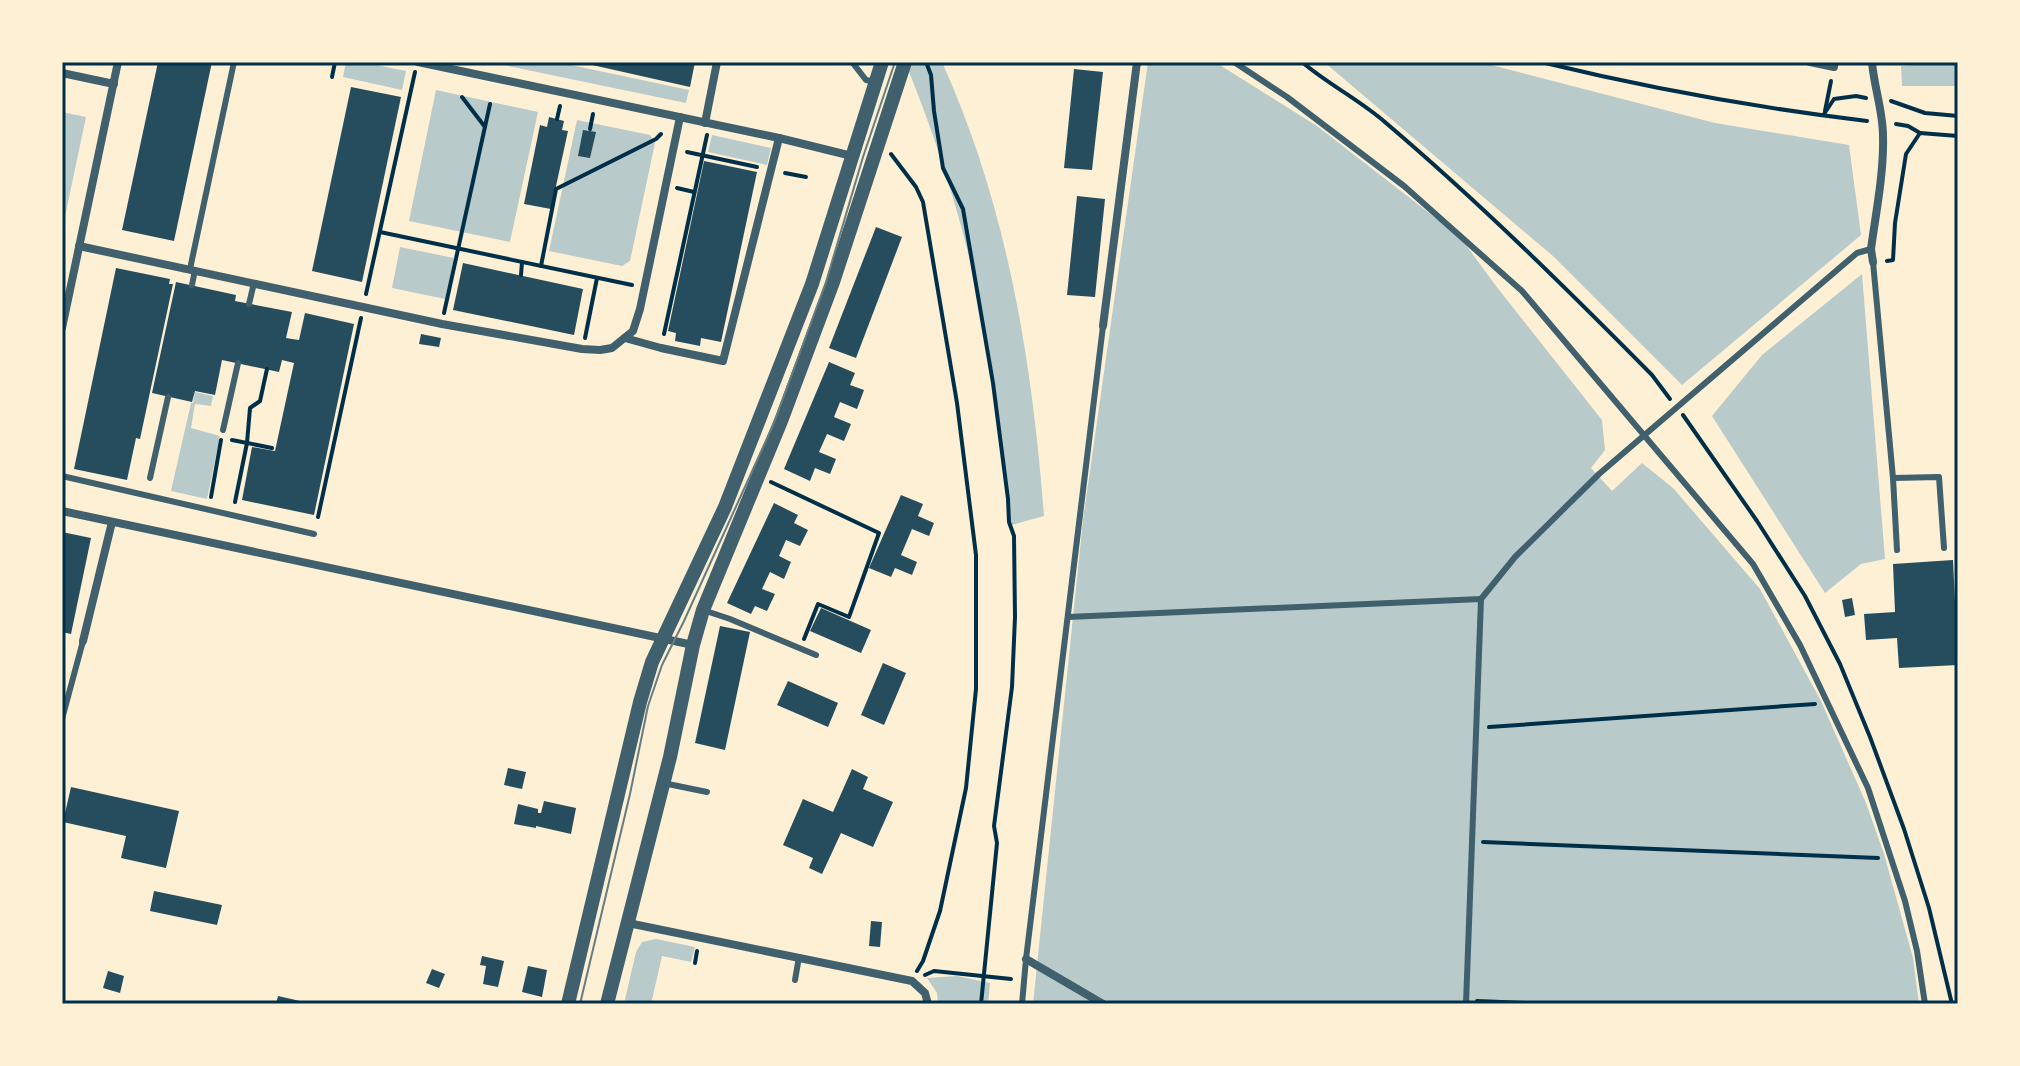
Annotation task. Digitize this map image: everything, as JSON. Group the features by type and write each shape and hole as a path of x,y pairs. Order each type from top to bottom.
{"street":[{"path":"62,328 118,62"},
{"path":"417,62 852,156"},
{"path":"707,123 717,62"},
{"path":"568,1004 652,662 725,507 812,284 882,62"},
{"path":"607,1004 703,610 781,421 833,282 905,62"},
{"path":"1103,326 1137,62"},
{"path":"1810,62 1834,64"},
{"path":"1872,62 1884,139 1871,249 1873,262"},
{"path":"62,73 114,84"},
{"path":"79,246 442,324 582,349 612,348 633,331 680,117"},
{"path":"625,338 723,361 779,138"},
{"path":"62,511 693,645"},
{"path":"83,641 112,522"},
{"path":"628,923 912,981 925,993 928,1004"},
{"path":"1026,959 1103,1004"}],"lane":[{"path":"192,285 192,270 234,62"},
{"path":"852,62 866,80 875,82"},
{"path":"1234,62 1287,97 1404,186 1522,291 1753,564 1800,645 1868,788 1892,859 1917,951 1925,1004"},
{"path":"1466,1002 1481,599 1515,557 1599,474 1857,253 1871,249"},
{"path":"1873,262 1897,550"},
{"path":"249,304 254,283"},
{"path":"1022,1004 1103,326"},
{"path":"223,434 238,363"},
{"path":"150,478 168,397"},
{"path":"62,476 314,534"},
{"path":"1893,478 1939,477 1944,548"},
{"path":"1068,617 1481,599"},
{"path":"703,610 816,655"},
{"path":"62,719 83,641"},
{"path":"663,783 707,792"},
{"path":"795,980 799,957"}],"path":[{"path":"332,77 335,62"},
{"path":"318,517 417,62"},
{"path":"926,62 931,75 943,168 963,209 993,383 1009,522 1014,536 1012,687 994,826 997,843 981,1004"},
{"path":"1302,62 1320,78 1383,120 1511,235 1652,375"},
{"path":"1541,62 1689,94 1858,119"},
{"path":"1824,114 1834,64"},
{"path":"1824,114 1834,99 1856,96"},
{"path":"462,97 485,127"},
{"path":"1893,102 1925,113 1958,116"},
{"path":"442,324 490,104"},
{"path":"541,266 556,189 656,139 680,117"},
{"path":"661,348 707,123"},
{"path":"1897,124 1920,133 1958,136"},
{"path":"1873,262 1893,260 1895,223 1906,154 1920,133"},
{"path":"878,141 897,160 923,202 957,403 976,555 976,689 966,788 940,911 923,961 912,981"},
{"path":"673,149 806,177"},
{"path":"380,232 644,288"},
{"path":"521,275 522,262"},
{"path":"582,349 597,278"},
{"path":"450,287 458,287"},
{"path":"267,369 260,401 250,408 247,443 235,503 210,497 223,434 247,443 272,448"},
{"path":"758,476 879,533 849,617 818,604 800,649"},
{"path":"1476,728 1829,703"},
{"path":"1472,841 1892,859"},
{"path":"912,981 934,971 1025,981"},
{"path":"1466,1002 1551,1004"}],"shaded area":[{"path":"346,62 406,71 402,90 343,77"},
{"path":"489,62 557,62 689,90 686,103"},
{"path":"905,62 942,62 984,172 1013,284 1032,399 1044,516 1008,526 998,407 977,290 946,174"},
{"path":"1148,62 1215,62 1317,126 1460,237 1602,420 1605,450 1591,468 1612,491 1642,463 1673,488 1760,589 1821,701 1866,803 1884,854 1913,958 1919,1004 1033,1004 1083,520"},
{"path":"1324,62 1480,62 1715,123 1849,145 1861,235 1682,385 1553,256"},
{"path":"1958,62 1958,86 1902,86 1901,66"},
{"path":"436,90 538,112 510,242 409,221"},
{"path":"62,112 86,117 62,231"},
{"path":"577,120 650,135 655,143 630,261 622,266 549,251"},
{"path":"712,135 771,148 767,165 708,152"},
{"path":"400,247 454,258 445,299 392,288"},
{"path":"1862,274 1885,559 1861,564 1825,593 1712,416 1762,355"},
{"path":"195,392 213,396 211,406 195,404 191,428 220,436 207,499 171,491"},
{"path":"656,939 695,947 691,962 662,956 651,1004 624,1004 636,952 642,942"},
{"path":"957,976 990,983 988,1004 938,1004 937,993 927,978"}],"building":[{"path":"158,62 212,62 174,241 122,230"},
{"path":"579,62 695,62 690,87"},
{"path":"1074,69 1103,72 1092,170 1064,168"},
{"path":"351,87 401,97 362,282 312,271"},
{"path":"549,117 564,121 562,130 568,131 551,209 524,204 540,125 547,127"},
{"path":"583,130 596,132 590,158 578,156"},
{"path":"704,161 757,172 721,342 701,338 700,346 675,341 676,333 668,331"},
{"path":"1077,196 1105,199 1095,297 1067,295"},
{"path":"876,227 902,237 856,358 829,348"},
{"path":"463,263 583,289 574,335 453,310"},
{"path":"116,268 170,279 169,284 173,284 140,439 136,438 127,480 74,469"},
{"path":"176,282 236,295 235,301 292,312 286,338 299,340 305,313 354,324 314,515 242,500 252,447 275,451 294,363 282,360 279,372 222,360 215,395 195,391 192,402 152,393"},
{"path":"421,334 441,338 439,347 419,344"},
{"path":"829,362 855,373 850,385 864,390 857,409 840,402 834,417 851,424 844,441 827,434 819,452 836,459 830,474 815,468 810,481 784,469"},
{"path":"901,495 923,504 918,516 934,523 929,536 912,529 901,555 917,562 912,575 895,568 891,577 869,568"},
{"path":"774,503 798,515 794,523 808,530 800,546 786,540 779,556 791,562 784,579 770,572 762,589 775,594 767,611 755,606 751,614 727,603"},
{"path":"62,532 91,538 71,634 62,632"},
{"path":"1953,560 1958,665 1899,668 1897,638 1866,640 1864,614 1895,612 1893,564"},
{"path":"1852,598 1855,615 1845,617 1842,600"},
{"path":"821,608 871,630 861,653 810,631"},
{"path":"720,626 750,632 725,750 695,743"},
{"path":"883,663 906,673 884,725 861,715"},
{"path":"788,681 838,703 828,727 777,705"},
{"path":"508,768 526,772 522,789 504,785"},
{"path":"852,769 868,777 863,789 893,802 873,847 841,833 822,874 809,868 813,858 783,845 803,799 833,812"},
{"path":"71,787 179,811 166,868 121,858 126,836 63,822"},
{"path":"544,801 576,808 571,834 514,824 518,804 538,809 541,813"},
{"path":"154,891 222,905 217,925 150,911"},
{"path":"871,921 882,922 880,947 869,946"},
{"path":"482,956 504,961 498,987 483,984 486,966 480,965"},
{"path":"528,966 547,970 542,997 522,992"},
{"path":"432,969 445,974 439,988 426,983"},
{"path":"108,971 124,976 120,993 103,988"},
{"path":"278,996 309,1003 309,1004 276,1004"}],"tram line":[{"path":"580,1004 648,706 662,665 774,423 826,282 895,62"}]}
